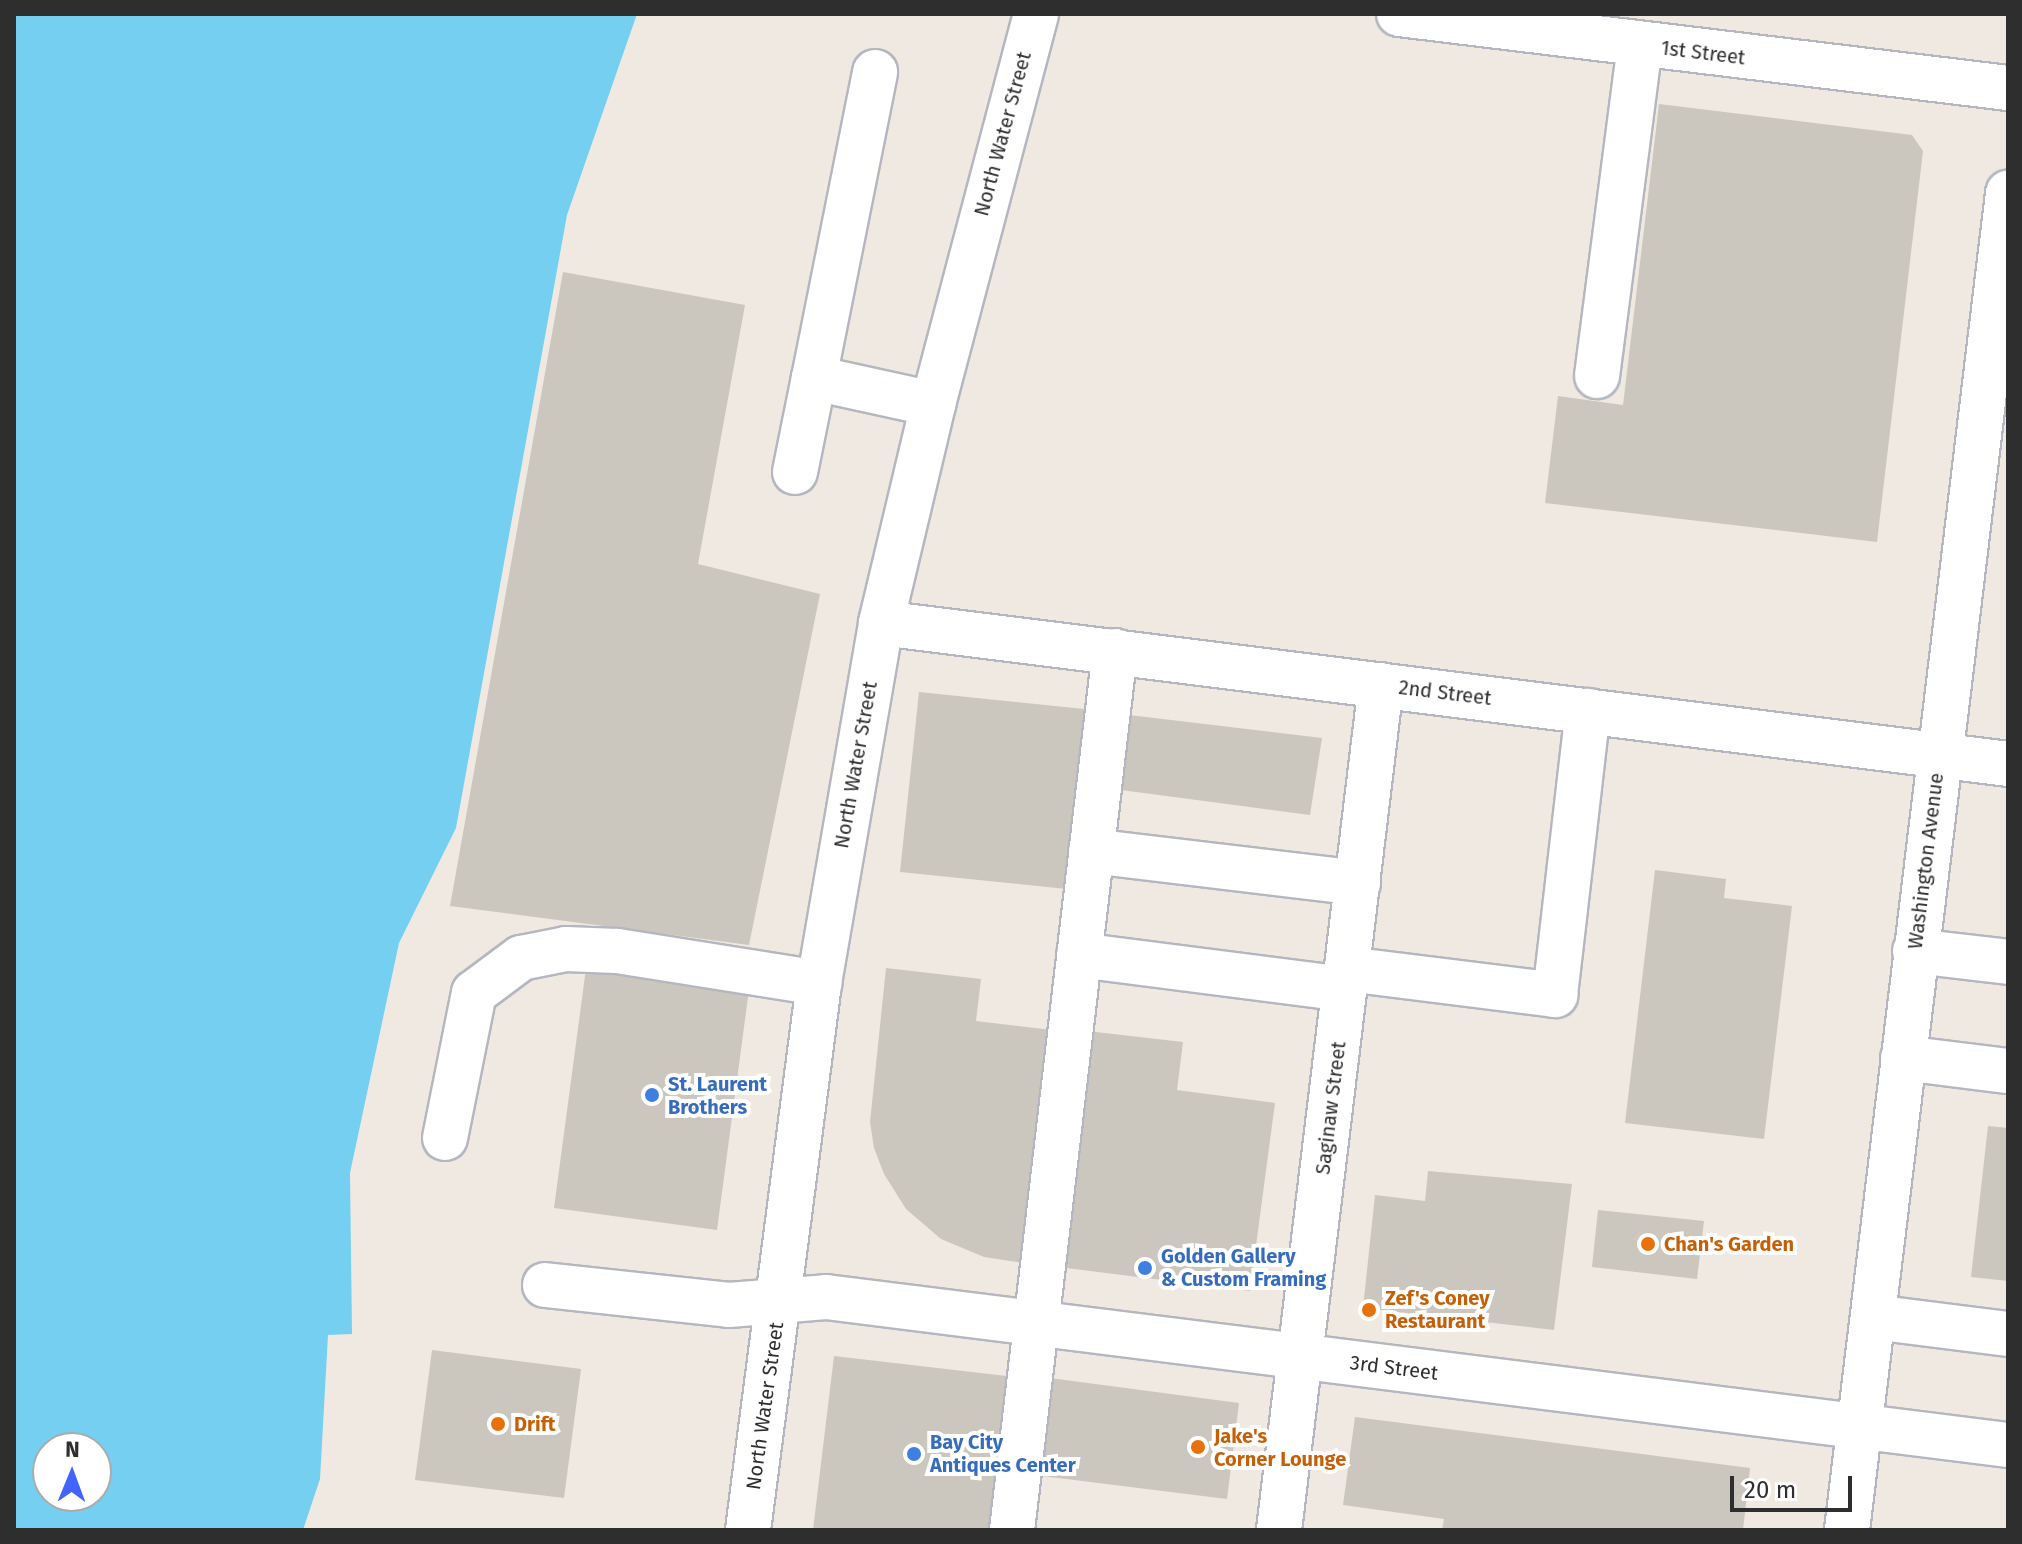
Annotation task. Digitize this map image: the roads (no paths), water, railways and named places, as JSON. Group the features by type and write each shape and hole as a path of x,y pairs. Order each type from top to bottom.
{"street":[{"name":"North Water Street","path":"748,1530 771,1342 780,1303 819,983 881,623 933,404 1036,14"},
{"name":"1st Street","path":"1399,14 1450,18 1640,46 2008,88"},
{"path":"1597,376 1640,46"},
{"path":"795,472 875,72"},
{"name":"Washington Avenue","path":"1847,1530 1938,754 1991,464 2008,193"},
{"path":"814,378 933,404"},
{"name":"2nd Street","path":"881,623 2008,764"},
{"path":"1012,1530 1115,651"},
{"name":"Saginaw Street","path":"1279,1530 1381,685"},
{"path":"1079,955 1555,995 1588,711"},
{"path":"1091,851 1358,883"},
{"path":"445,1138 474,993 521,958 566,949 617,951 819,983"},
{"path":"1915,951 2008,962"},
{"path":"1903,1058 2008,1071"},
{"name":"3rd Street","path":"545,1285 729,1305 826,1297 2008,1445"},
{"path":"1873,1317 2008,1334"}],"water":[{"path":"14,14 637,14 567,215 456,828 399,943 350,1173 352,1334 328,1335 320,1479 303,1530 14,1530"}],"place":[{"name":"St. Laurent Brothers","path":"652,1095"},
{"name":"Chan's Garden","path":"1648,1244"},
{"name":"Golden Gallery & Custom Framing","path":"1145,1268"},
{"name":"Zef's Coney Restaurant","path":"1369,1310"},
{"name":"Drift","path":"498,1424"},
{"name":"Jake's Corner Lounge","path":"1198,1447"},
{"name":"Bay City Antiques Center","path":"914,1454"}]}
